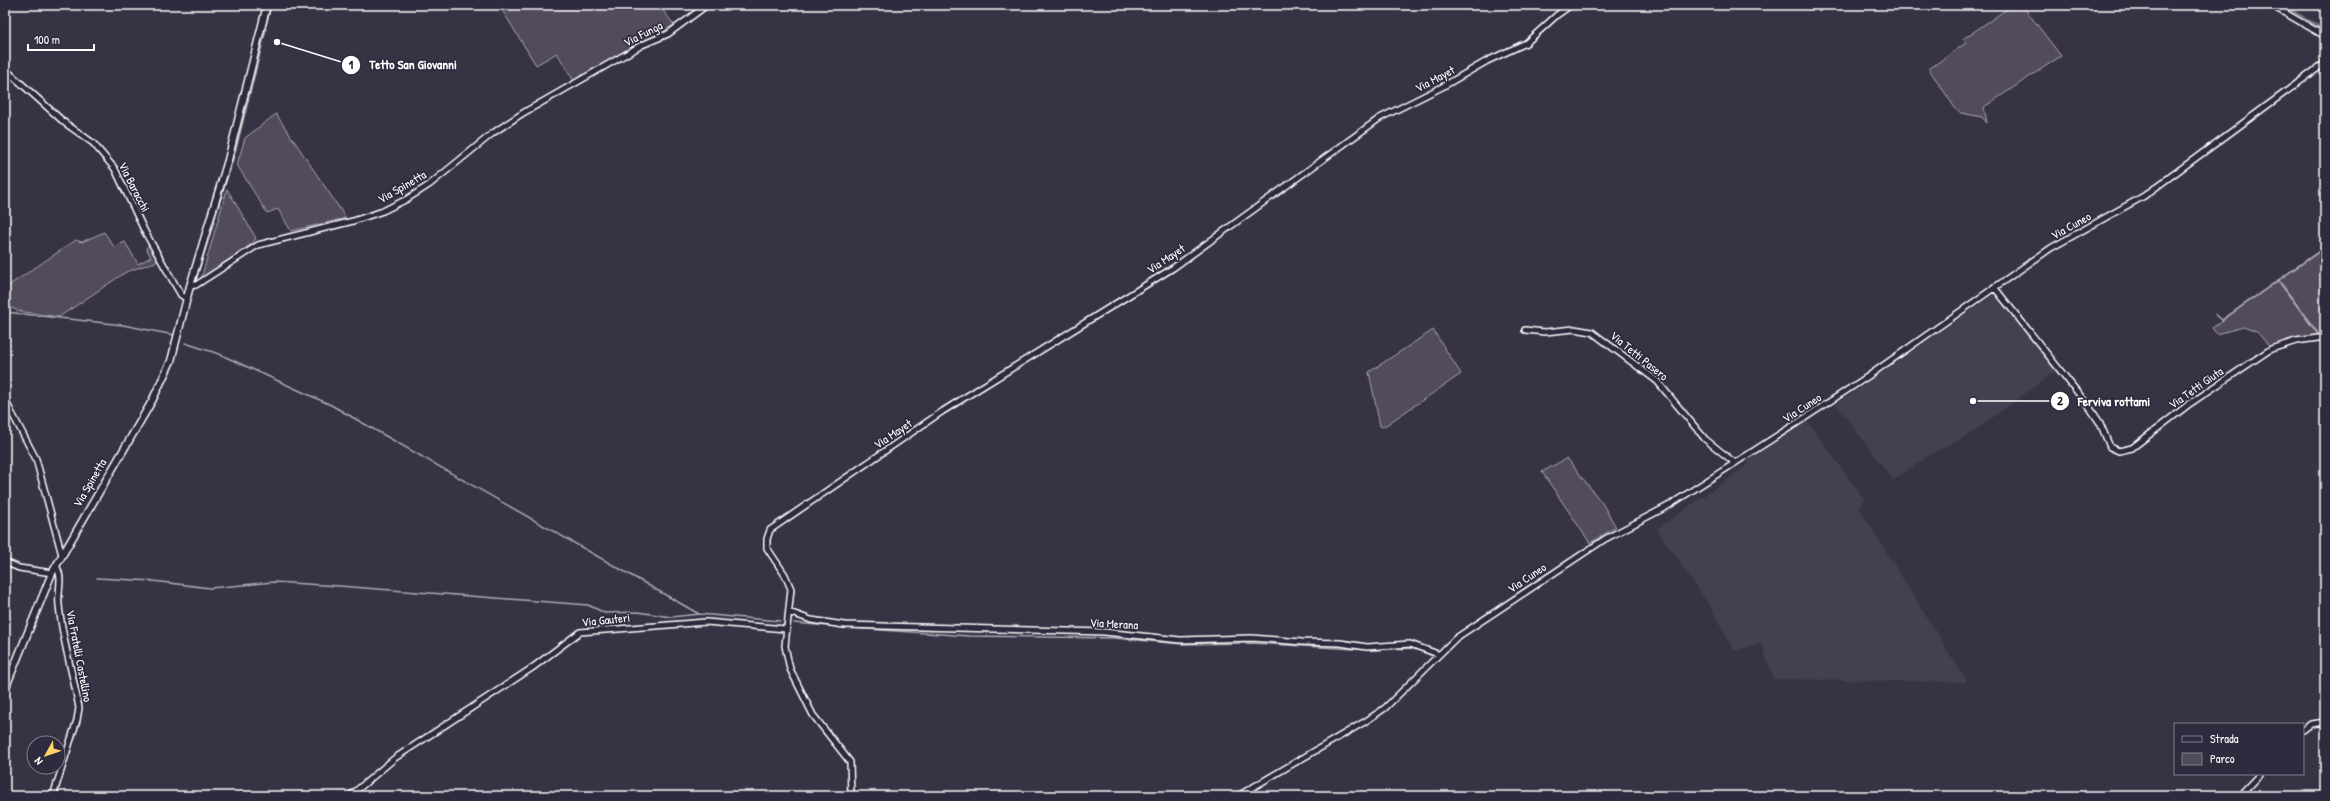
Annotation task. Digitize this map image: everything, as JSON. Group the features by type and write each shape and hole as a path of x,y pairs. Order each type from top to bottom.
{"main road":[{"name":"Via Spinetta","path":"5,689 52,574 62,554 162,381 171,361 190,286 228,160 268,5"}],"street":[{"name":"Via Funga","path":"606,66 642,44 668,34 707,5"},
{"name":"Via Mayet","path":"789,612 791,589 785,575 767,548 767,539 770,530 943,411 1173,268 1380,118 1442,87 1487,61 1526,44 1557,14 1571,5"},
{"path":"2271,5 2325,36"},
{"name":"Via Cuneo","path":"1238,796 1376,714 1456,638 1605,538 1668,506 1867,377 2051,248 2144,196 2325,64"},
{"name":"Via Spinetta","path":"190,286 196,285 258,245 353,221 383,211 407,199 429,185 493,133 523,112 606,66"},
{"name":"Via Baracchi","path":"5,69 65,123 93,143 115,169 150,242 181,295 187,299"},
{"name":"Via Tetti Giuta","path":"1994,288 2090,408 2100,423 2110,447 2114,450 2132,448 2188,405 2271,349 2296,341 2325,337"},
{"name":"Via Tetti Pasero","path":"1525,330 1545,332 1574,329 1592,332 1657,382 1705,439 1735,463"},
{"path":"5,400 36,460 62,554"},
{"path":"5,562 19,568 52,574"},
{"name":"Via Fratelli Castellino","path":"53,796 78,720 79,708 60,629 58,598 60,578 56,566"},
{"path":"789,612 785,629 786,655 794,680 813,715 850,762 851,796"},
{"name":"Via Merana","path":"789,612 811,620 844,624 1104,632 1180,640 1252,638 1367,647 1410,644 1438,654"},
{"name":"Via Gauteri","path":"350,796 395,758 532,668 580,632 706,622 785,629"},
{"path":"2304,729 2312,724 2325,722"},
{"path":"2239,796 2259,775"}],"shaded area":[{"path":"1996,293 2057,370 1973,432 1931,454 1893,480 1836,404"},
{"path":"1807,421 1864,499 1859,508 1967,682 1774,679 1761,642 1734,651 1712,609 1657,529 1749,464 1747,461"}],"green space":[{"path":"499,5 659,5 674,25 574,81 557,53 536,65"},
{"path":"2013,5 2022,5 2061,56 1984,107 1987,123 1982,117 1961,113 1955,108 1929,69 1966,43 1963,39"},
{"path":"276,114 346,218 291,231 278,209 267,213 237,165 245,138"},
{"path":"227,189 256,238 253,243 201,279"},
{"path":"104,232 114,247 125,242 138,264 151,257 146,248 150,245 158,261 126,272 59,317 18,311 5,305 5,288 76,240 82,242"},
{"path":"2325,248 2325,335 2320,336 2279,280"},
{"path":"2278,281 2319,336 2289,341 2270,347 2257,332 2243,327 2217,334 2212,328"},
{"path":"1433,330 1461,374 1383,427 1380,426 1369,372"},
{"path":"1567,458 1602,503 1616,527 1590,543 1542,472"}],"waterway":[{"path":"266,25 271,5"},
{"path":"2280,5 2325,31"},
{"path":"196,280 236,149 266,29"},
{"path":"2215,314 2222,320 2325,247"},
{"path":"2278,280 2319,335"},
{"path":"5,312 123,325 174,335"},
{"path":"185,343 219,354 331,405 699,614"},
{"path":"97,578 153,581 210,588 274,582 339,586 588,605 605,613 638,612 671,617 699,614 780,621"},
{"path":"794,623 840,627"},
{"path":"852,628 969,636 1114,638 1183,644 1251,643 1372,650 1415,648"},
{"path":"1424,652 1431,655"}],"place":[{"name":"Tetto San Giovanni","path":"277,42"},
{"name":"Ferviva rottami","path":"1973,401"}]}
